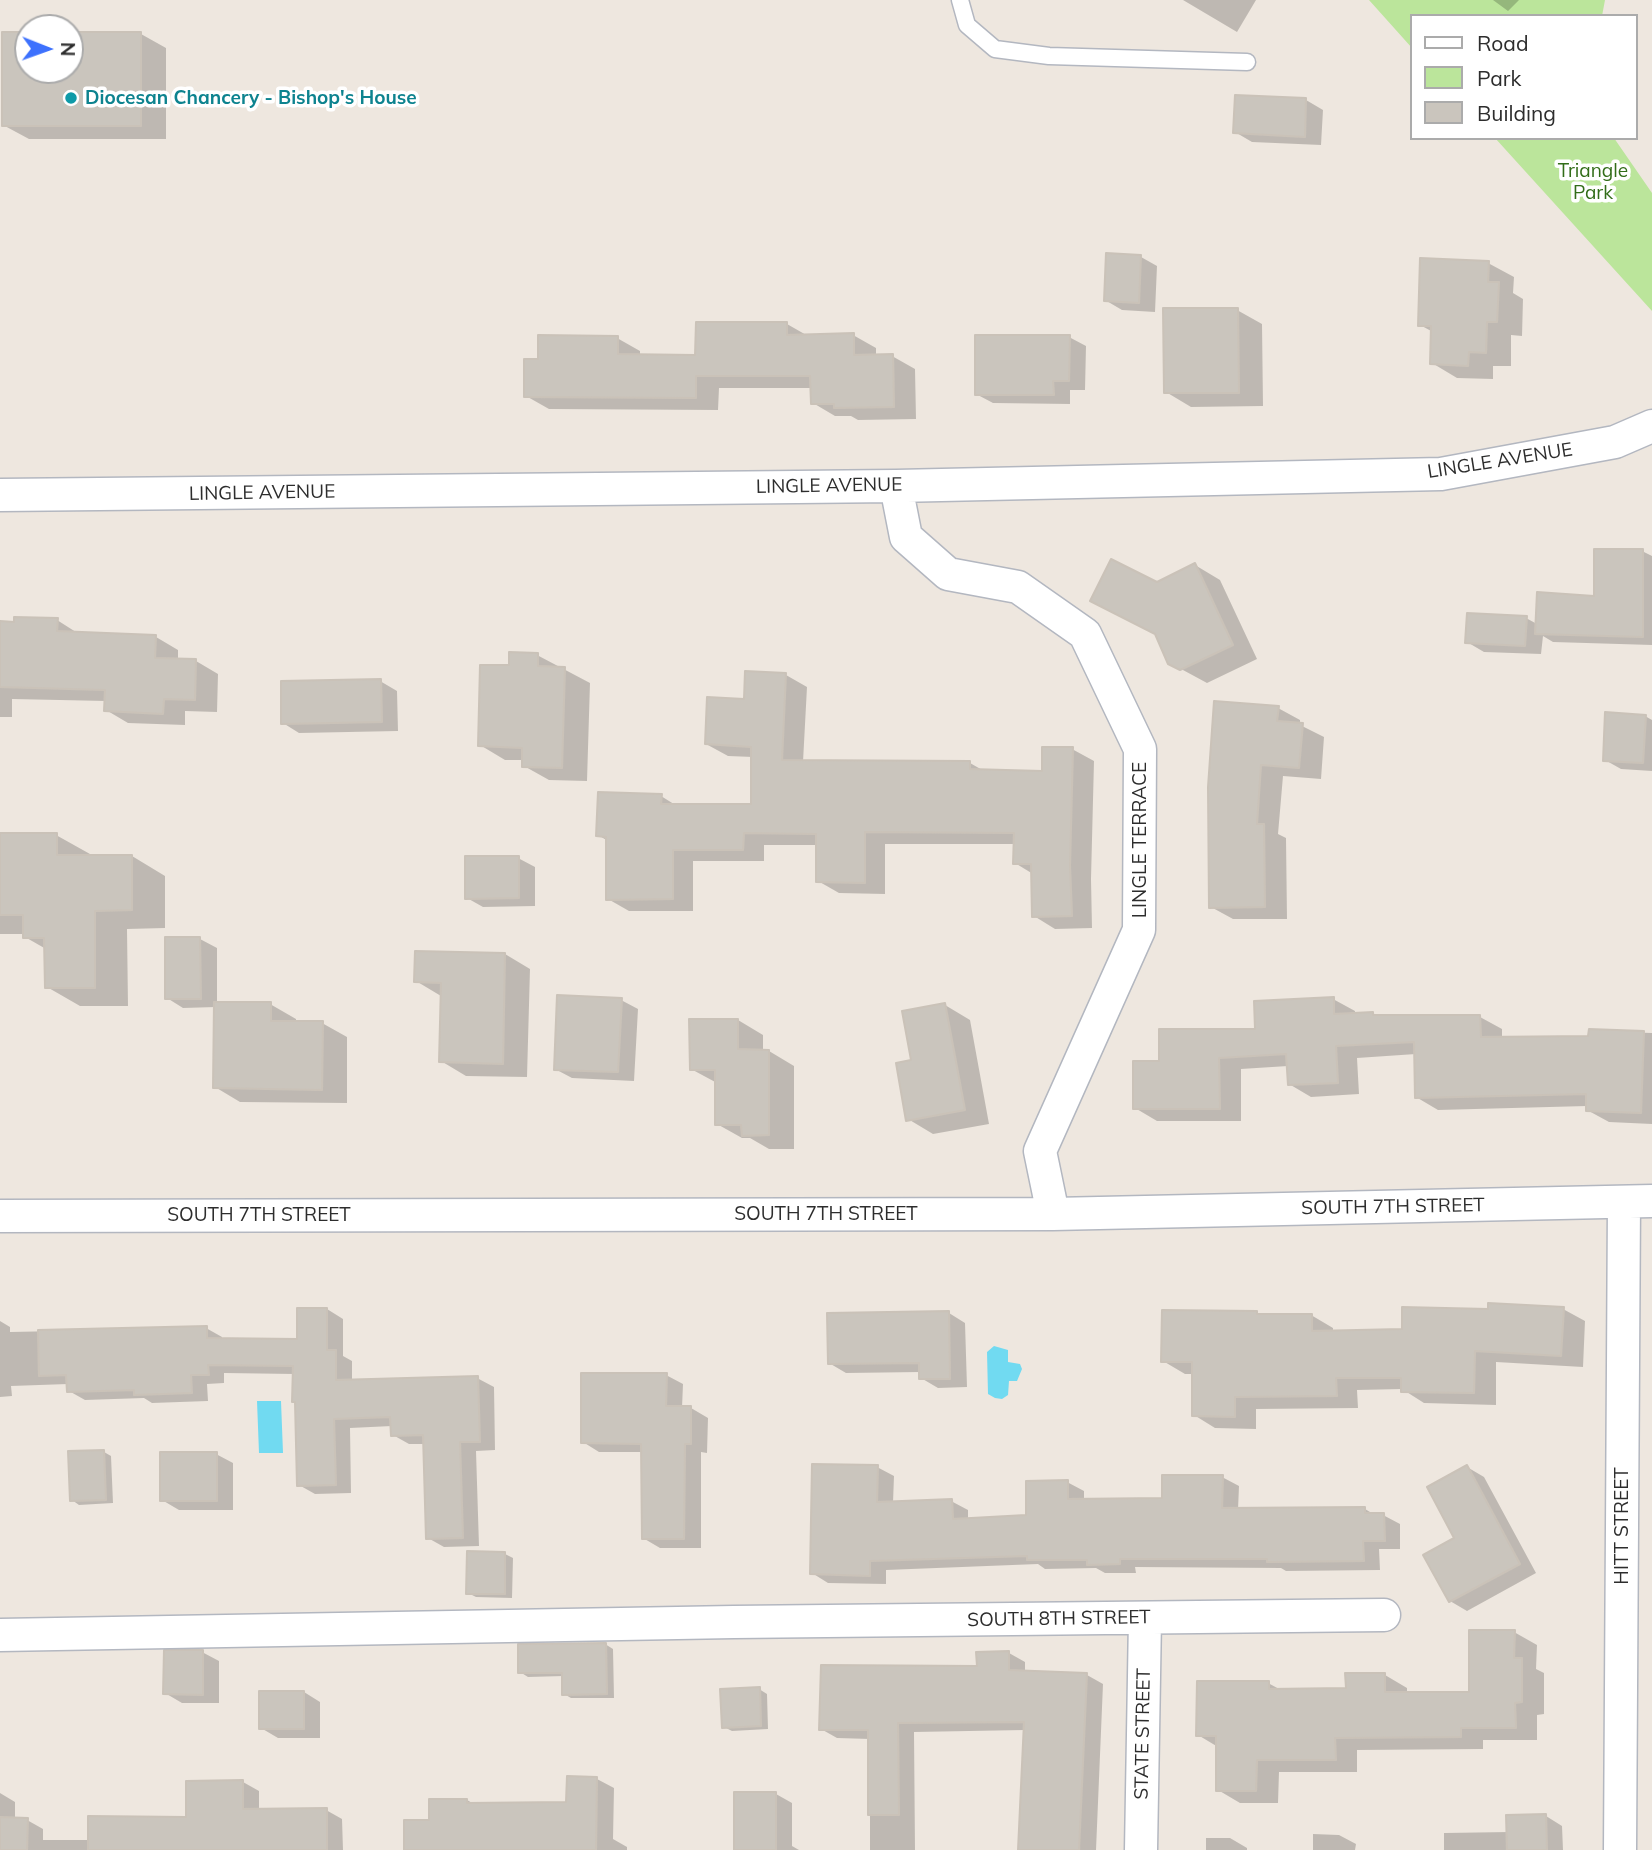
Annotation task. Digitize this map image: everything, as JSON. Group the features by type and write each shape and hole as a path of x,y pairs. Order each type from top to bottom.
{"street":[{"name":"LINGLE AVENUE","path":"0,495 896,486 1441,474 1615,442 1652,426"},
{"name":"LINGLE TERRACE","path":"896,486 906,537 948,574 1018,587 1085,634 1140,749 1139,930 1040,1151 1053,1214"},
{"name":"SOUTH 7TH STREET","path":"0,1216 1053,1214 1638,1201"},
{"name":"HITT STREET","path":"1620,1850 1638,1201"},
{"name":"SOUTH 8TH STREET","path":"0,1635 734,1622 1384,1615"},
{"name":"STATE STREET","path":"1141,1850 1145,1618"}],"lane":[{"path":"960,0 967,25 995,49 1049,56 1247,62"}],"green space":[{"path":"1369,0 1605,0 1602,14 1410,14 1410,46"},
{"name":"Triangle Park","path":"1497,140 1615,140 1652,193 1652,311"}],"water":[{"path":"994,1346 1008,1350 1008,1362 1020,1364 1022,1369 1017,1381 1009,1381 1008,1395 1002,1399 988,1394 987,1352"},
{"path":"257,1401 281,1401 283,1453 259,1453"}],"building":[{"name":"Diocesan Chancery - Bishop's House","path":"2,32 14,32 14,84 84,84 84,32 141,32 141,126 2,126"},
{"path":"1235,95 1306,98 1305,137 1233,133"},
{"path":"1106,253 1141,255 1139,303 1104,301"},
{"path":"1420,258 1489,261 1488,282 1499,282 1497,322 1487,322 1486,353 1469,352 1468,366 1430,364 1431,326 1418,326"},
{"path":"1163,308 1238,308 1239,393 1164,393"},
{"path":"696,322 787,322 787,335 854,333 854,355 893,354 894,407 834,408 834,404 811,404 810,376 696,376 696,398 524,397 524,359 538,359 538,335 618,336 618,354 695,355"},
{"path":"975,335 1070,335 1069,381 1053,381 1054,395 975,395"},
{"path":"1594,549 1643,549 1643,637 1535,634 1537,592 1594,596"},
{"path":"1111,559 1157,582 1195,563 1233,645 1180,670 1168,664 1155,634 1090,601"},
{"path":"1467,613 1527,616 1525,646 1465,643"},
{"path":"14,617 58,618 57,631 156,635 155,658 196,659 195,700 164,699 163,714 104,711 105,690 0,687 0,621 14,622"},
{"path":"509,652 538,653 538,666 565,667 562,768 522,767 522,748 478,746 480,665 509,665"},
{"path":"745,671 786,673 782,760 970,761 970,769 1042,771 1042,747 1073,747 1070,866 1072,916 1032,917 1031,864 1013,864 1014,833 865,832 865,883 816,882 816,834 744,833 743,850 673,850 673,899 606,900 606,837 596,836 598,792 662,794 661,804 751,804 751,747 705,744 707,697 744,699"},
{"path":"381,679 382,722 281,724 281,681"},
{"path":"1214,701 1279,706 1277,721 1303,723 1299,768 1261,765 1257,824 1264,824 1265,907 1209,908 1208,787"},
{"path":"1605,712 1646,715 1643,763 1603,761"},
{"path":"0,833 57,833 57,855 132,855 132,910 95,911 95,988 45,988 44,938 23,938 23,915 0,915"},
{"path":"465,856 519,856 519,898 465,899"},
{"path":"165,937 200,937 201,999 165,999"},
{"path":"415,951 505,953 503,1064 439,1062 441,983 414,982"},
{"path":"557,995 622,998 618,1072 554,1070"},
{"path":"1334,997 1334,1014 1373,1012 1373,1015 1480,1015 1481,1037 1588,1036 1589,1029 1644,1031 1641,1113 1586,1111 1586,1094 1415,1098 1414,1042 1336,1046 1338,1083 1288,1085 1286,1054 1219,1058 1220,1109 1133,1109 1133,1061 1159,1061 1159,1029 1255,1029 1254,1001"},
{"path":"214,1002 271,1002 271,1021 323,1021 322,1090 213,1088"},
{"path":"945,1003 965,1110 906,1121 896,1063 911,1060 902,1011"},
{"path":"689,1019 738,1019 738,1049 769,1050 769,1135 742,1136 741,1125 715,1125 715,1070 690,1070"},
{"path":"1488,1303 1564,1307 1561,1356 1475,1351 1474,1393 1401,1392 1401,1378 1336,1378 1337,1396 1235,1397 1235,1417 1192,1416 1192,1362 1161,1362 1162,1310 1312,1314 1312,1331 1402,1329 1402,1307 1488,1309"},
{"path":"297,1308 327,1308 327,1350 336,1350 336,1380 478,1376 480,1442 460,1442 463,1538 426,1539 423,1435 391,1436 390,1417 334,1419 336,1485 297,1486 295,1402 292,1402 293,1366 208,1365 209,1375 191,1375 192,1393 134,1395 134,1390 67,1392 66,1375 39,1376 38,1330 207,1326 207,1338 297,1339"},
{"path":"949,1311 950,1379 919,1379 919,1363 828,1364 827,1313"},
{"path":"581,1373 667,1373 666,1406 691,1406 691,1444 685,1444 684,1539 642,1539 641,1444 581,1443"},
{"path":"104,1450 106,1500 70,1501 68,1451"},
{"path":"160,1452 217,1452 217,1501 160,1501"},
{"path":"812,1464 878,1465 877,1502 952,1499 953,1519 1026,1515 1026,1481 1068,1480 1068,1499 1162,1498 1162,1475 1223,1475 1222,1508 1365,1507 1365,1513 1384,1513 1385,1541 1363,1541 1364,1561 1120,1559 1120,1564 1087,1565 1087,1560 1027,1560 1027,1556 870,1561 870,1576 810,1574"},
{"path":"1467,1465 1520,1564 1449,1602 1423,1555 1454,1538 1427,1487"},
{"path":"467,1551 505,1552 505,1594 466,1594"},
{"path":"1469,1630 1515,1630 1514,1658 1522,1658 1522,1702 1515,1703 1516,1728 1461,1728 1461,1737 1335,1738 1336,1760 1257,1760 1256,1791 1216,1791 1216,1736 1196,1736 1197,1681 1269,1681 1269,1689 1346,1688 1345,1673 1385,1673 1385,1692 1469,1692"},
{"path":"606,1643 607,1694 562,1695 562,1673 518,1673 518,1644"},
{"path":"164,1650 203,1650 203,1695 163,1694"},
{"path":"1009,1651 1009,1670 1087,1673 1079,1850 1018,1850 1024,1722 898,1723 899,1815 868,1815 868,1730 819,1730 821,1665 977,1666 976,1652"},
{"path":"760,1687 761,1726 722,1728 720,1689"},
{"path":"259,1691 304,1691 304,1729 259,1729"},
{"path":"567,1776 597,1777 596,1850 404,1850 404,1820 429,1820 429,1799 467,1799 467,1803 566,1802"},
{"path":"243,1780 243,1809 327,1808 327,1850 88,1850 88,1816 186,1817 186,1781"},
{"path":"734,1792 776,1792 776,1850 734,1850"},
{"path":"1546,1814 1547,1850 1507,1850 1506,1815"},
{"path":"0,1817 28,1818 27,1850 0,1850"}],"place":[{"name":"Diocesan Chancery - Bishop's House","path":"71,98"}]}
